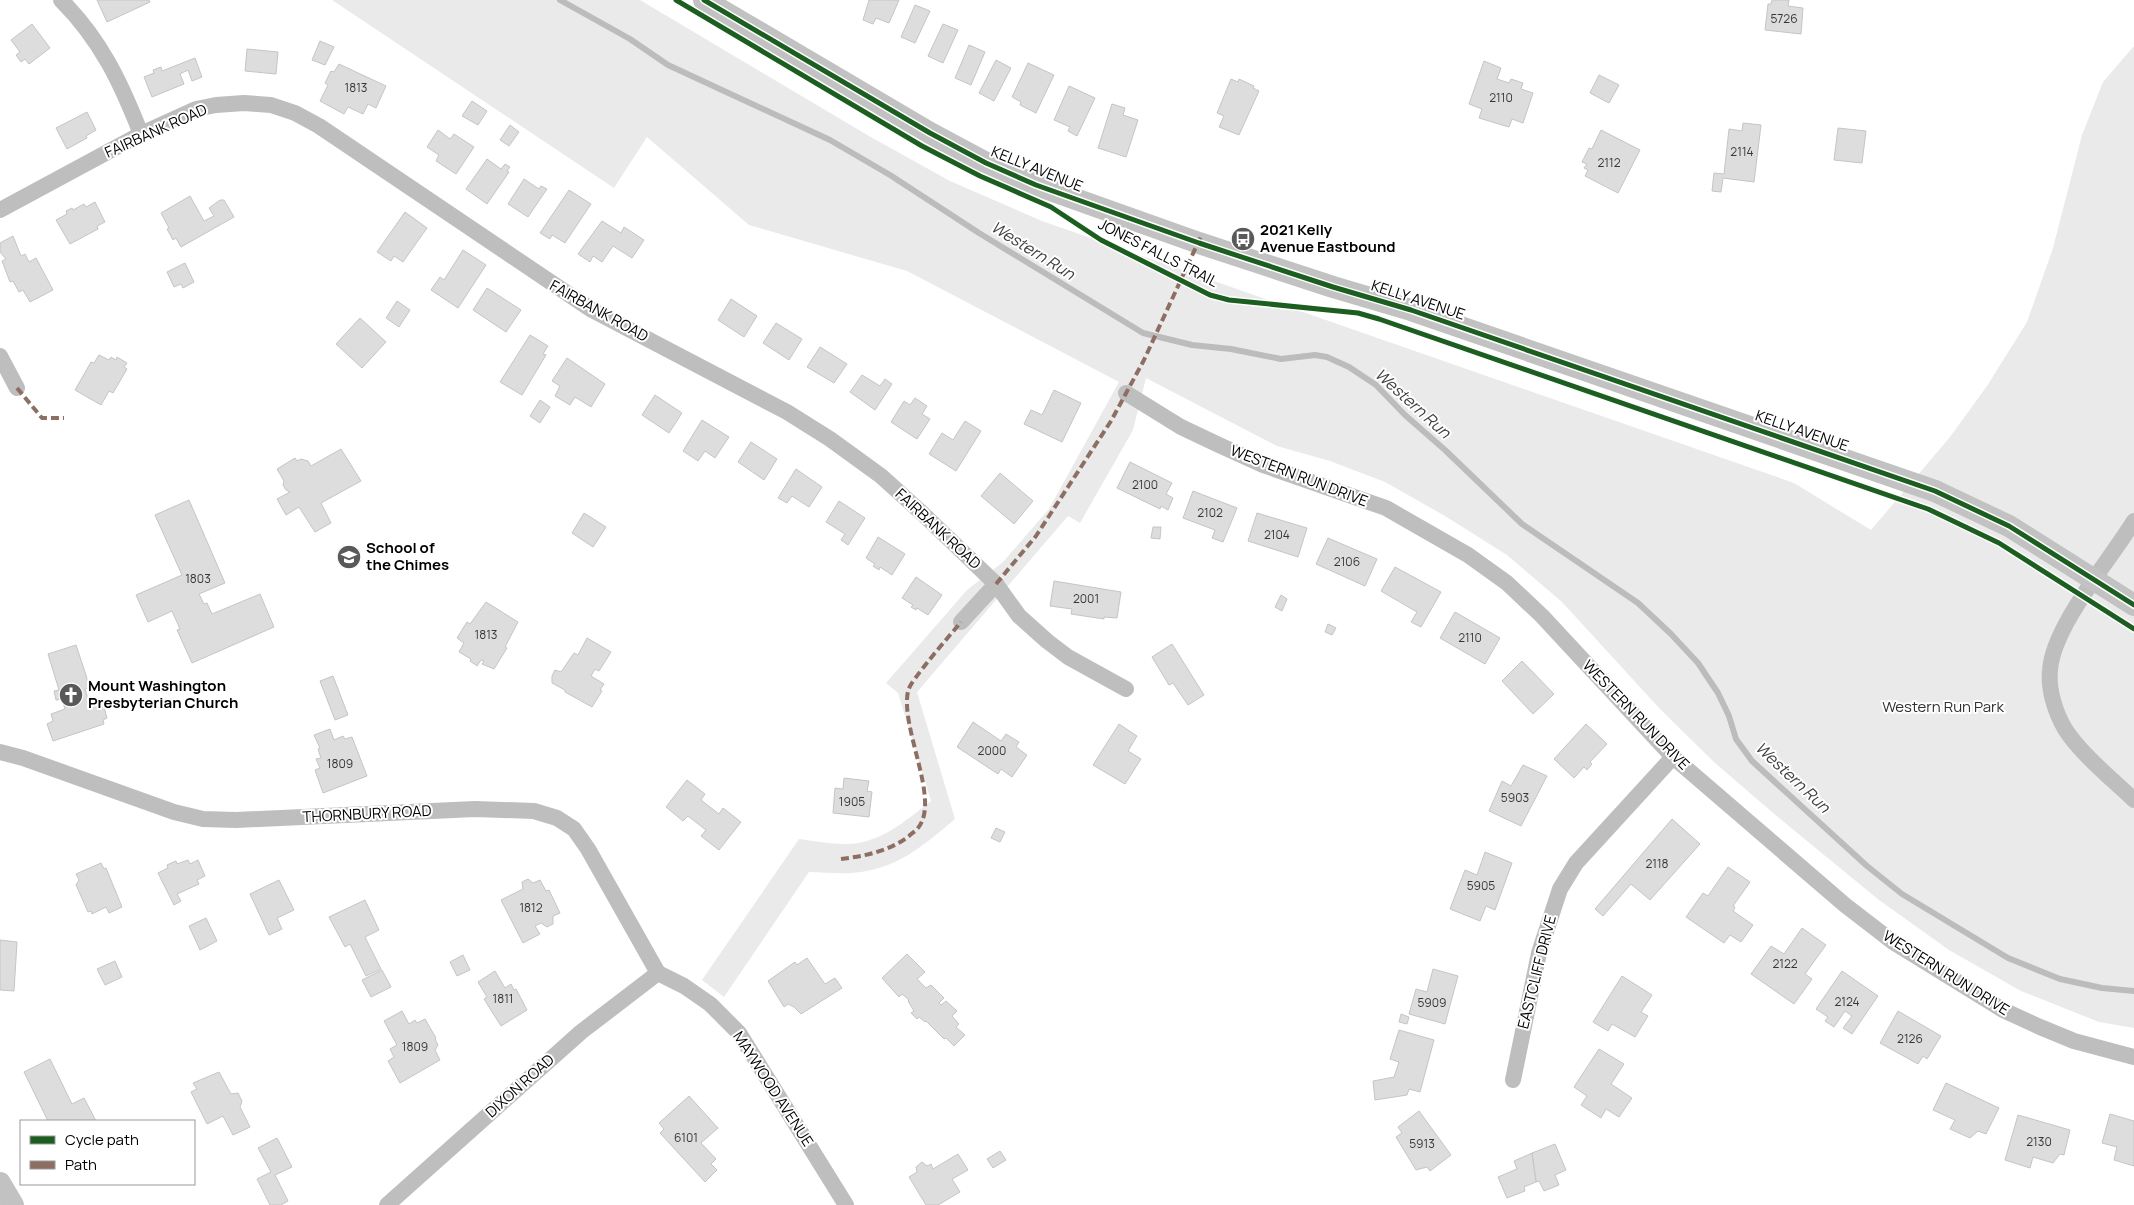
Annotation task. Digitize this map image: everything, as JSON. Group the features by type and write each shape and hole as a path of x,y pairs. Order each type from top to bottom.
{"main road":[{"name":"KELLY AVENUE","path":"704,0 930,134 1036,185 1217,249 1430,316 1926,488 1974,508 2009,526 2134,605"},
{"path":"0,1182 13,1205"}],"street":[{"path":"61,0 78,17 102,51 122,85 141,134"},
{"name":"FAIRBANK ROAD","path":"0,210 141,134 196,110 216,105 244,103 270,105 303,117 328,131 592,310 787,412 830,438 881,476 996,584 1019,616 1047,641 1068,657 1126,689"},
{"path":"0,356 17,388"},
{"name":"WESTERN RUN DRIVE","path":"1126,393 1181,427 1263,465 1386,508 1468,555 1507,583 1542,616 1673,757 1845,905 1893,942 1973,992 2026,1020 2074,1041 2134,1057"},
{"path":"2134,521 2063,628 2054,650 2050,670 2051,689 2056,709 2066,730 2081,748 2134,800"},
{"path":"961,622 996,584"},
{"name":"THORNBURY ROAD","path":"0,752 23,758 166,810 203,819 236,820 475,809 534,811 557,818 574,829 588,849 658,973"},
{"name":"EASTCLIFF DRIVE","path":"1513,1080 1539,953 1560,890 1576,863 1673,757"},
{"name":"DIXON ROAD","path":"387,1205 574,1038 658,973"},
{"name":"MAYWOOD AVENUE","path":"658,973 684,986 710,1004 739,1033 846,1205"}],"green space":[{"name":"Western Run Park","path":"332,0 640,0 869,136 950,181 1042,221 1794,483 1871,530 1950,437 1987,386 2027,322 2053,248 2082,135 2103,82 2134,46 2134,1028 2099,1022 2021,991 1949,950 1879,900 1715,763 1660,709 1562,602 1507,555 1445,516 1385,482 1330,461 1277,446 1146,378 1133,430 1080,523 1068,516 917,692 955,819 919,848 882,867 851,873 809,872 724,997 702,980 799,839 846,844 870,840 892,830 931,801 898,693 886,683 967,590 1003,562 1049,509 1119,382 907,271 749,225 647,137 614,188"}],"building":[{"path":"97,0 149,0 150,2 107,22"},
{"path":"869,0 899,0 889,23 876,18 873,24 863,20"},
{"path":"1772,0 1789,0 1788,6 1803,8 1801,34 1765,30 1768,4 1771,4"},
{"path":"915,5 930,11 915,43 901,37"},
{"path":"32,24 50,48 29,64 25,59 21,62 16,55 20,52 11,40"},
{"path":"943,24 958,30 943,63 928,56"},
{"path":"320,41 334,47 325,65 312,60"},
{"path":"969,45 985,52 971,85 955,78"},
{"path":"247,49 278,52 276,74 245,71"},
{"path":"195,58 202,77 192,81 188,70 180,74 184,84 152,97 144,77 154,73 153,70 161,67 162,71"},
{"path":"996,60 1011,68 994,101 979,93"},
{"path":"1484,61 1501,68 1497,79 1509,83 1511,79 1523,83 1521,89 1533,93 1523,123 1512,119 1509,127 1479,118 1482,109 1469,104"},
{"path":"1028,63 1054,75 1036,113 1020,105 1021,102 1012,97"},
{"path":"339,64 386,86 376,108 368,104 363,114 348,107 344,114 320,101 328,85 325,83 331,71 334,72"},
{"path":"1599,75 1619,85 1609,103 1590,93"},
{"path":"1231,79 1238,82 1239,79 1254,86 1253,88 1259,91 1239,135 1219,127 1224,116 1217,113"},
{"path":"1069,86 1095,98 1077,136 1068,131 1070,127 1054,120"},
{"path":"472,101 487,111 478,125 462,116"},
{"path":"1112,104 1125,108 1123,115 1138,120 1126,157 1098,148"},
{"path":"87,112 96,130 86,136 87,138 67,149 56,128"},
{"path":"1743,123 1761,125 1754,182 1723,178 1721,192 1712,191 1714,173 1724,174 1729,129 1742,131"},
{"path":"510,125 519,132 509,146 500,140"},
{"path":"1838,128 1866,131 1862,163 1834,160"},
{"path":"438,130 450,139 454,134 474,147 456,174 436,161 439,155 427,147"},
{"path":"1601,130 1640,150 1618,193 1585,176 1588,170 1584,168 1587,164 1582,162 1589,148 1592,149"},
{"path":"487,159 501,169 505,164 510,167 507,171 509,172 487,204 466,189"},
{"path":"524,179 539,189 541,186 547,189 528,217 508,204"},
{"path":"569,190 591,204 565,243 552,235 550,239 540,233"},
{"path":"190,196 204,221 214,216 209,208 220,200 224,200 234,217 181,247 176,238 173,240 161,213"},
{"path":"95,202 105,222 97,226 98,229 70,244 56,220 67,214 66,211 72,208 73,210 84,204 86,207"},
{"path":"405,212 427,228 403,262 394,256 391,261 377,252"},
{"path":"602,221 621,233 624,227 644,240 632,258 613,246 602,262 593,256 590,262 578,254"},
{"path":"13,236 21,256 25,254 29,262 36,258 53,290 30,302 23,290 19,292 13,281 10,282 2,261 6,259 0,252 0,243"},
{"path":"463,250 486,265 458,308 431,290 440,277 444,280"},
{"path":"185,263 194,282 183,288 181,284 174,287 167,272"},
{"path":"487,288 521,310 506,332 473,310"},
{"path":"731,299 757,316 744,337 718,320"},
{"path":"397,301 410,310 399,327 386,318"},
{"path":"360,318 386,342 362,368 336,344"},
{"path":"776,323 802,339 789,360 763,343"},
{"path":"530,335 548,346 543,354 546,355 522,395 500,382"},
{"path":"820,347 847,364 834,383 807,367"},
{"path":"99,355 109,360 111,357 116,360 117,357 127,363 124,367 127,369 113,393 109,391 101,405 75,390 91,362 94,363"},
{"path":"567,358 605,384 591,407 575,397 570,405 555,396 560,386 552,381"},
{"path":"862,375 880,386 885,379 892,384 875,410 850,392"},
{"path":"1054,390 1081,403 1062,442 1024,424 1031,410 1042,415"},
{"path":"655,395 682,413 669,433 642,415"},
{"path":"915,398 927,406 922,414 930,419 917,439 891,422 904,401 910,405"},
{"path":"540,400 550,407 540,423 530,416"},
{"path":"702,420 729,437 715,458 705,451 698,461 683,451"},
{"path":"965,421 981,431 956,471 929,454 942,433 953,440"},
{"path":"751,442 777,459 764,480 738,462"},
{"path":"341,449 361,481 321,503 331,523 315,532 299,507 286,515 277,499 290,492 283,485 284,481 277,469 295,458 297,461 301,459 308,461 311,466"},
{"path":"1130,462 1172,483 1166,494 1173,498 1168,510 1161,506 1160,509 1117,488"},
{"path":"796,469 822,487 809,507 792,496 787,503 778,498"},
{"path":"1000,473 1033,501 1014,524 981,496"},
{"path":"1193,491 1237,508 1223,542 1212,538 1215,530 1183,518"},
{"path":"189,500 225,583 199,594 204,604 207,603 212,614 260,594 274,627 192,663 177,630 180,629 172,611 148,622 136,595 182,575 155,515"},
{"path":"839,501 865,518 848,545 841,540 845,534 826,522"},
{"path":"584,513 606,527 593,547 572,533"},
{"path":"1257,513 1307,528 1298,557 1248,541"},
{"path":"1153,527 1161,527 1160,539 1151,538"},
{"path":"878,537 905,554 892,575 880,567 879,570 873,566 875,564 866,558"},
{"path":"1328,538 1377,559 1365,586 1316,564"},
{"path":"1395,567 1441,592 1421,627 1411,622 1417,612 1381,591"},
{"path":"916,577 942,595 928,615 917,608 916,610 911,607 913,605 902,598"},
{"path":"1054,581 1121,592 1117,618 1104,617 1104,619 1071,614 1072,609 1050,606"},
{"path":"1281,595 1287,599 1282,611 1275,607"},
{"path":"486,602 518,622 505,647 507,648 494,669 482,664 484,661 481,660 477,666 470,661 471,659 459,652 464,643 457,638 467,622 470,624"},
{"path":"1455,612 1500,638 1485,664 1440,638"},
{"path":"1328,624 1336,628 1332,635 1325,632"},
{"path":"587,638 611,652 599,671 595,669 591,676 604,684 592,707 552,683 552,676 555,670 561,672 574,653 578,655"},
{"path":"1172,644 1204,695 1188,705 1173,683 1169,685 1152,657"},
{"name":"Mount Washington Presbyterian Church","path":"76,645 89,688 85,689 89,702 102,700 107,718 103,720 104,724 53,741 47,724 53,721 51,714 65,709 62,699 56,700 54,691 59,690 48,654"},
{"path":"1522,661 1554,694 1533,714 1502,681"},
{"path":"333,676 348,715 335,720 320,681"},
{"path":"973,722 1001,741 1006,734 1019,742 1016,747 1027,755 1012,777 1001,769 998,774 957,747"},
{"path":"1119,724 1137,736 1128,751 1141,759 1125,784 1093,765"},
{"path":"1586,724 1607,744 1590,762 1592,764 1587,770 1584,767 1574,778 1554,759"},
{"path":"330,729 334,740 343,736 345,739 352,737 367,776 323,793 315,770 320,768 316,759 321,758 318,749 320,748 314,735"},
{"path":"1523,765 1547,776 1521,826 1489,811 1502,781 1511,786"},
{"path":"844,778 869,781 867,791 872,792 869,817 833,813 835,788 843,789"},
{"path":"687,780 705,794 701,800 719,814 723,808 741,822 719,850 701,836 706,830 688,816 683,821 666,807"},
{"path":"1672,819 1700,844 1650,900 1631,884 1603,916 1595,909"},
{"path":"996,828 1005,832 1000,842 991,838"},
{"path":"1485,852 1512,863 1495,910 1486,906 1480,921 1450,909 1465,870 1477,875"},
{"path":"188,860 190,864 198,860 205,876 197,880 199,884 177,894 181,901 174,905 158,873 168,868 167,865 176,861 177,864"},
{"path":"101,863 104,869 106,868 122,907 109,913 106,907 92,914 91,911 88,912 76,885 79,880 76,874"},
{"path":"1728,867 1750,882 1733,906 1735,907 1733,911 1753,925 1741,942 1730,935 1724,943 1686,917 1703,893 1708,896"},
{"path":"528,879 533,883 540,880 546,891 549,890 560,913 553,916 553,924 547,927 541,923 535,926 540,934 523,943 501,900 523,889 522,882"},
{"path":"279,880 294,910 277,918 282,929 269,935 250,894"},
{"path":"365,900 379,930 365,937 381,969 366,976 350,944 345,947 329,917"},
{"path":"206,918 217,941 200,950 189,926"},
{"path":"1802,928 1826,945 1805,974 1812,979 1794,1004 1751,974 1771,946 1784,954"},
{"path":"0,940 17,942 14,991 0,990"},
{"path":"907,954 925,972 917,979 926,988 931,985 944,998 939,1003 941,1005 946,1001 957,1011 952,1016 959,1024 956,1027 965,1035 954,1046 926,1021 919,1017 917,1019 911,1013 914,1011 909,1000 902,994 899,997 882,978"},
{"path":"463,955 470,970 457,976 450,962"},
{"path":"807,958 825,984 835,978 842,988 801,1014 788,1004 784,1007 768,981 795,962 797,965"},
{"path":"115,961 122,977 105,985 97,969"},
{"path":"1433,969 1458,976 1445,1024 1409,1014 1416,989 1427,992"},
{"path":"382,970 391,987 371,997 362,980"},
{"path":"495,971 505,988 511,984 514,990 516,989 527,1010 501,1026 484,999 487,997 478,982"},
{"path":"1842,971 1878,996 1852,1034 1843,1028 1852,1016 1845,1011 1834,1027 1825,1021 1828,1017 1816,1009"},
{"path":"1622,976 1652,995 1641,1012 1648,1016 1635,1037 1612,1024 1608,1031 1593,1022"},
{"path":"402,1011 409,1024 415,1020 417,1023 425,1019 436,1038 438,1045 435,1050 440,1060 400,1083 388,1061 394,1057 390,1049 397,1045 384,1021"},
{"path":"1898,1011 1941,1036 1927,1059 1923,1056 1918,1064 1880,1043"},
{"path":"1401,1014 1409,1017 1407,1024 1399,1022"},
{"path":"1399,1030 1434,1040 1420,1092 1409,1089 1407,1095 1375,1100 1373,1081 1394,1077 1399,1062 1390,1059"},
{"path":"1599,1049 1624,1064 1611,1084 1632,1098 1619,1117 1606,1109 1601,1118 1581,1105 1587,1096 1574,1087"},
{"path":"50,1059 72,1104 84,1098 95,1120 48,1120 24,1072"},
{"path":"219,1072 231,1094 238,1093 242,1101 240,1107 250,1127 233,1135 223,1116 207,1124 191,1092 197,1089 193,1083"},
{"path":"1946,1083 1999,1108 1986,1134 1978,1131 1970,1138 1950,1129 1955,1120 1933,1110"},
{"path":"689,1096 718,1128 701,1143 716,1159 711,1164 717,1170 705,1182 660,1133 664,1129 659,1123"},
{"path":"1419,1111 1451,1155 1430,1171 1427,1167 1416,1170 1396,1137 1402,1133 1398,1127"},
{"path":"2110,1114 2134,1121 2134,1166 2114,1160 2117,1147 2102,1143"},
{"path":"2018,1115 2070,1130 2064,1155 2060,1154 2053,1163 2033,1157 2030,1168 2005,1160"},
{"path":"277,1138 292,1167 275,1175 288,1201 281,1205 270,1205 257,1179 271,1172 258,1148"},
{"path":"1555,1144 1566,1170 1555,1175 1559,1185 1544,1191 1539,1181 1536,1182 1532,1153"},
{"path":"1000,1151 1006,1160 993,1168 987,1159"},
{"path":"1532,1153 1536,1182 1524,1187 1525,1191 1507,1198 1498,1177 1517,1169 1514,1161"},
{"path":"958,1154 968,1170 952,1179 960,1192 938,1205 926,1205 909,1177 917,1172 916,1167 922,1162 927,1166 931,1164 933,1169"}],"waterway":[{"name":"Western Run","path":"560,0 630,39 668,65 830,140 890,175 979,233 1143,333 1192,345 1231,349 1281,359 1315,355 1327,357 1349,367 1376,385 1405,415 1445,450 1522,524 1638,603 1671,634 1698,663 1718,693 1729,716 1736,739 1752,761 1867,866 1902,894 2008,958 2060,979 2102,988 2134,991"}],"marked path":[{"path":"996,584 1036,536 1111,421 1144,360 1202,234"},
{"path":"17,388 42,418 64,418"},
{"path":"841,859 868,854 894,846 918,828 924,816 925,800 923,782 909,724 908,691 923,668 961,622"}],"cycle path":[{"name":"JONES FALLS TRAIL","path":"676,0 922,146 980,176 1051,207 1101,240 1210,295 1229,300 1358,313 1379,319 1928,509 1999,543 2134,629"},
{"name":"JONES FALLS TRAIL","path":"704,0 930,133 986,163 1036,185 1199,243 1333,287 1411,310 1935,491 2009,526 2134,605"}],"place":[{"name":"2021 Kelly Avenue Eastbound","path":"1243,239"},
{"name":"School of the Chimes","path":"349,557"},
{"name":"Mount Washington Presbyterian Church","path":"71,695"}]}
